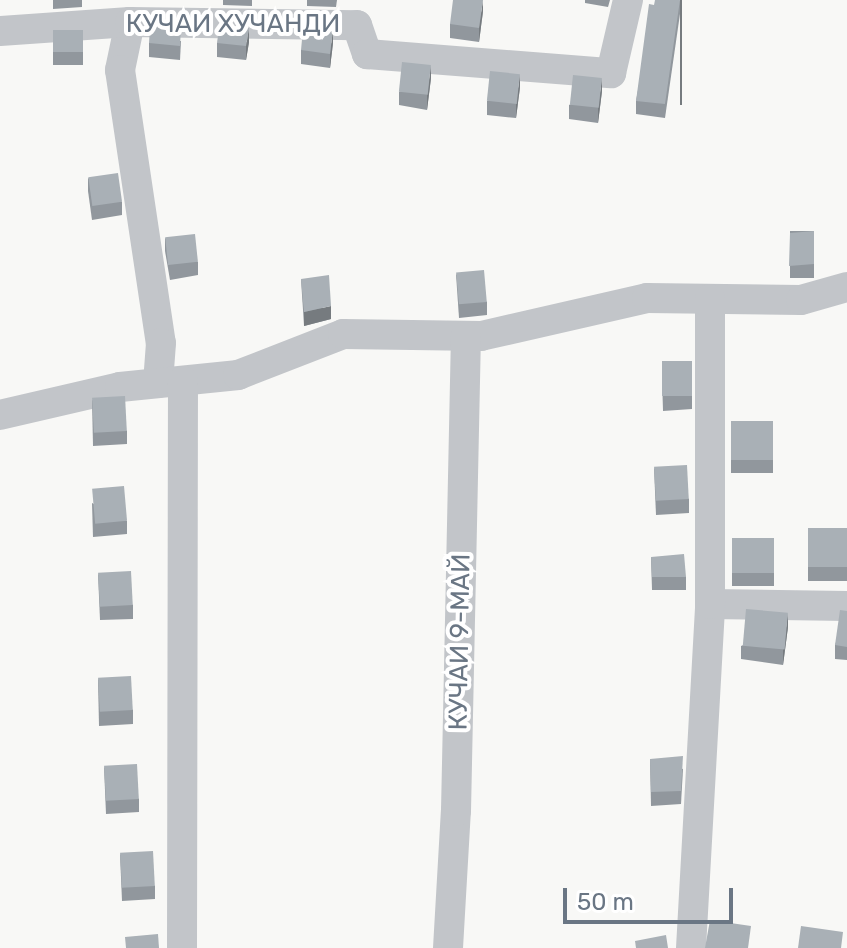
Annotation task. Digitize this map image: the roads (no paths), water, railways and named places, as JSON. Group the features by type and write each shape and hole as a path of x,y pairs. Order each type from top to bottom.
{"street":[{"name":"КУЧАИ ХУЧАНДИ","path":"0,31 130,22 357,25 367,54 611,73 628,0"},
{"path":"130,22 120,70 161,343 171,382 182,948"},
{"path":"0,415 120,387 238,375 343,334 481,336 647,298 801,300 847,287"},
{"path":"691,948 710,604 710,299"},
{"name":"КУЧАИ 9-МАЙ","path":"448,948 456,811 466,336"},
{"path":"710,604 847,606"}]}
